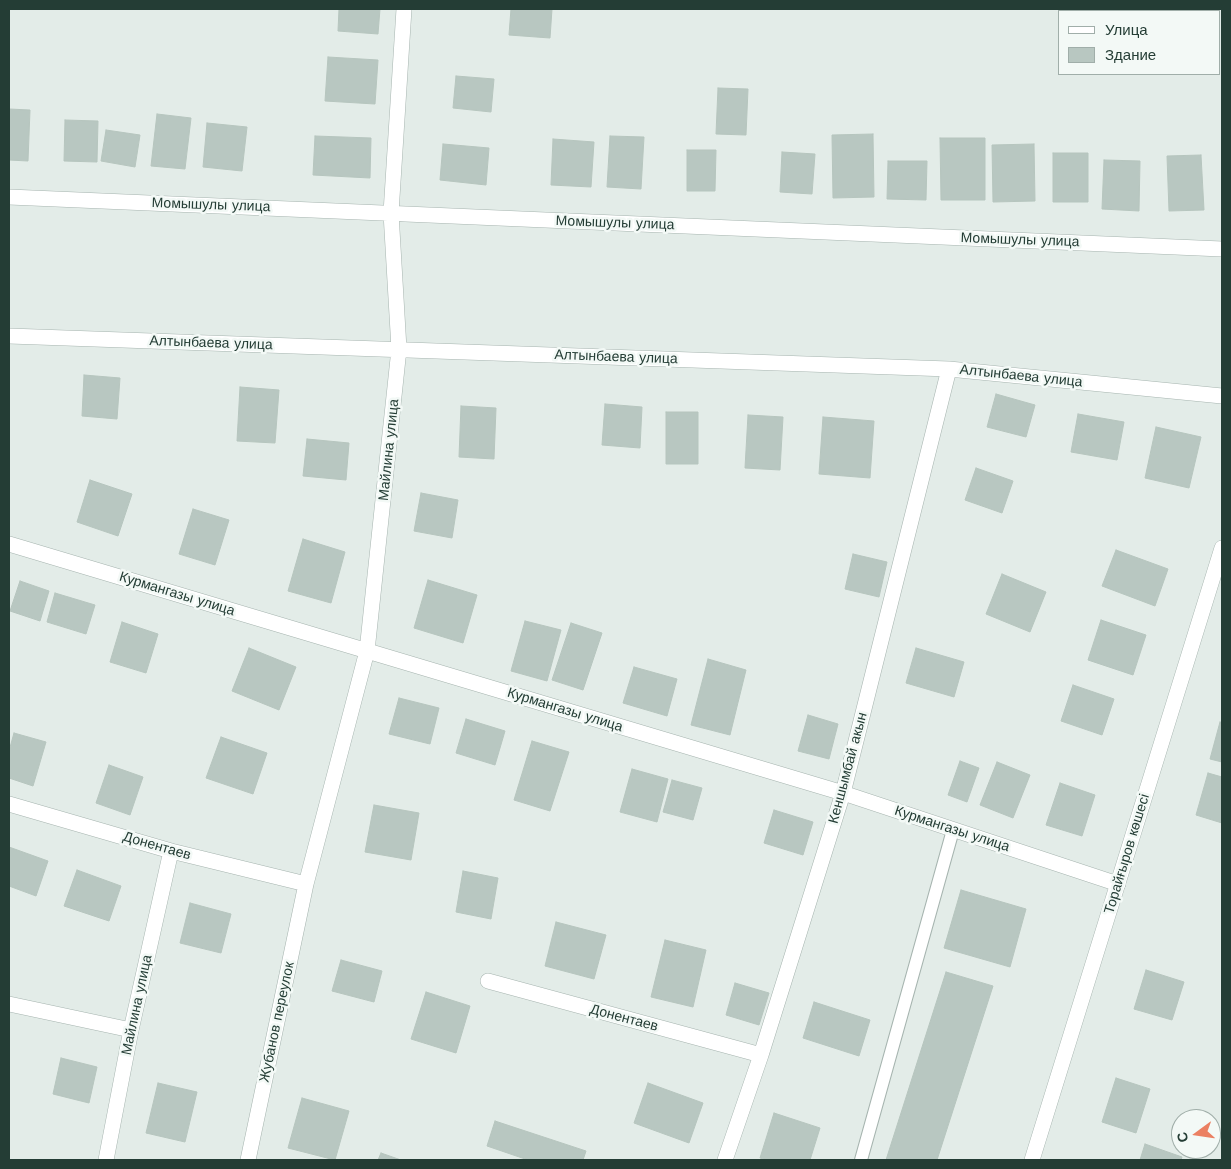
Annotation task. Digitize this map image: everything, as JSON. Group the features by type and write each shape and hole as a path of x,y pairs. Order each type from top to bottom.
{"street":[{"name":"Майлина улица","path":"306,884 367,651 399,349 391,213 404,9"},
{"name":"Момышулы улица","path":"9,196 1222,249"},
{"name":"Алтынбаева улица","path":"9,336 949,369 1222,396"},
{"name":"Кеншымбай акын","path":"725,1160 761,1055 843,794 949,369"},
{"name":"Курмангазы улица","path":"9,544 843,794 1118,884"},
{"name":"Торайғыров көшесі","path":"1032,1160 1222,548"},
{"name":"Донентаев","path":"9,804 171,851 306,884"},
{"name":"Майлина улица","path":"106,1160 131,1030 171,851"},
{"name":"Жубанов переулок","path":"248,1160 306,884"},
{"name":"Донентаев","path":"488,981 761,1055"},
{"path":"9,1004 131,1030"}],"lane":[{"path":"861,1160 953,830"}],"building":[{"path":"339,9 380,9 378,34 338,31"},
{"path":"511,9 552,9 550,38 509,35"},
{"path":"328,57 378,60 375,104 325,101"},
{"path":"456,76 494,79 491,112 453,108"},
{"path":"718,88 748,89 746,135 716,134"},
{"path":"9,109 30,110 28,161 9,160"},
{"path":"157,114 191,118 185,169 151,166"},
{"path":"65,120 98,121 97,162 64,161"},
{"path":"207,123 247,127 242,171 203,167"},
{"path":"106,130 140,135 135,167 101,161"},
{"path":"873,134 874,197 833,198 832,135"},
{"path":"315,136 371,138 370,178 313,175"},
{"path":"610,136 644,137 641,189 607,187"},
{"path":"940,138 985,138 985,200 941,200"},
{"path":"553,139 594,142 591,187 551,185"},
{"path":"443,144 489,148 486,185 440,180"},
{"path":"1034,144 1035,201 993,202 992,145"},
{"path":"687,150 716,150 715,191 687,191"},
{"path":"782,152 815,154 812,194 780,192"},
{"path":"1053,153 1088,153 1088,202 1053,202"},
{"path":"1201,155 1204,210 1169,211 1167,156"},
{"path":"1104,160 1140,161 1139,211 1102,209"},
{"path":"888,161 927,161 926,200 887,199"},
{"path":"84,375 120,378 117,419 82,416"},
{"path":"240,387 279,390 275,443 237,441"},
{"path":"996,394 1035,405 1026,437 987,427"},
{"path":"605,404 642,407 640,448 602,445"},
{"path":"461,406 496,408 494,459 459,457"},
{"path":"666,412 698,412 698,464 666,464"},
{"path":"1078,414 1124,422 1117,460 1071,452"},
{"path":"748,415 783,417 780,470 745,468"},
{"path":"823,417 874,421 870,478 819,474"},
{"path":"1156,427 1201,437 1189,488 1145,478"},
{"path":"307,439 349,443 346,480 303,476"},
{"path":"976,468 1013,481 1002,513 965,500"},
{"path":"90,480 132,494 118,536 77,522"},
{"path":"421,493 458,500 452,538 414,531"},
{"path":"193,509 229,520 215,565 179,554"},
{"path":"303,539 345,552 331,603 288,591"},
{"path":"1116,550 1168,569 1155,606 1102,586"},
{"path":"853,554 887,562 879,597 845,589"},
{"path":"1002,574 1046,592 1030,632 986,614"},
{"path":"428,580 477,595 463,643 414,628"},
{"path":"20,581 49,591 40,621 10,611"},
{"path":"55,593 95,605 86,634 47,622"},
{"path":"1101,620 1146,635 1133,675 1088,660"},
{"path":"525,621 561,630 547,681 511,671"},
{"path":"122,622 158,634 146,673 110,662"},
{"path":"571,623 602,633 583,690 552,680"},
{"path":"249,648 296,667 279,710 232,691"},
{"path":"916,648 964,662 954,697 906,683"},
{"path":"708,659 746,670 730,735 691,725"},
{"path":"634,667 677,679 667,716 623,703"},
{"path":"1073,685 1114,699 1102,735 1061,721"},
{"path":"399,698 439,708 430,744 389,734"},
{"path":"808,715 838,724 829,759 798,751"},
{"path":"466,719 505,731 495,765 456,753"},
{"path":"1220,722 1222,723 1222,762 1210,759"},
{"path":"14,733 46,742 33,786 9,778 9,751"},
{"path":"221,737 267,753 253,794 206,778"},
{"path":"532,741 569,752 550,811 514,800"},
{"path":"960,761 979,768 967,802 948,795"},
{"path":"997,762 1030,775 1013,818 980,805"},
{"path":"109,765 143,777 130,815 96,803"},
{"path":"632,769 668,779 657,822 620,812"},
{"path":"1208,773 1222,777 1222,823 1196,815"},
{"path":"672,780 702,788 693,820 663,812"},
{"path":"1060,783 1095,795 1082,836 1046,825"},
{"path":"374,805 419,813 411,860 365,852"},
{"path":"774,810 813,822 803,855 764,843"},
{"path":"9,847 48,861 36,896 9,886"},
{"path":"77,870 121,886 109,921 64,906"},
{"path":"463,871 498,878 491,919 456,912"},
{"path":"961,890 1026,909 1010,967 944,948"},
{"path":"190,903 231,914 221,953 180,943"},
{"path":"556,922 606,935 594,979 545,966"},
{"path":"665,940 706,950 693,1007 651,997"},
{"path":"341,960 382,971 374,1002 332,991"},
{"path":"1146,970 1184,982 1172,1020 1134,1009"},
{"path":"946,972 993,986 937,1160 886,1160"},
{"path":"735,983 769,993 759,1025 726,1015"},
{"path":"426,992 470,1006 456,1053 411,1039"},
{"path":"814,1002 870,1020 859,1056 803,1038"},
{"path":"61,1058 97,1067 89,1103 53,1094"},
{"path":"1116,1078 1150,1089 1136,1133 1102,1122"},
{"path":"158,1083 197,1092 185,1142 146,1133"},
{"path":"648,1083 703,1103 689,1143 634,1123"},
{"path":"302,1098 349,1111 335,1160 288,1148"},
{"path":"774,1113 820,1128 810,1160 767,1160 760,1158"},
{"path":"495,1121 586,1151 583,1160 528,1160 487,1146"},
{"path":"1145,1144 1171,1153 1171,1159 1181,1159 1181,1160 1140,1160"},
{"path":"381,1153 401,1160 378,1160"}]}
